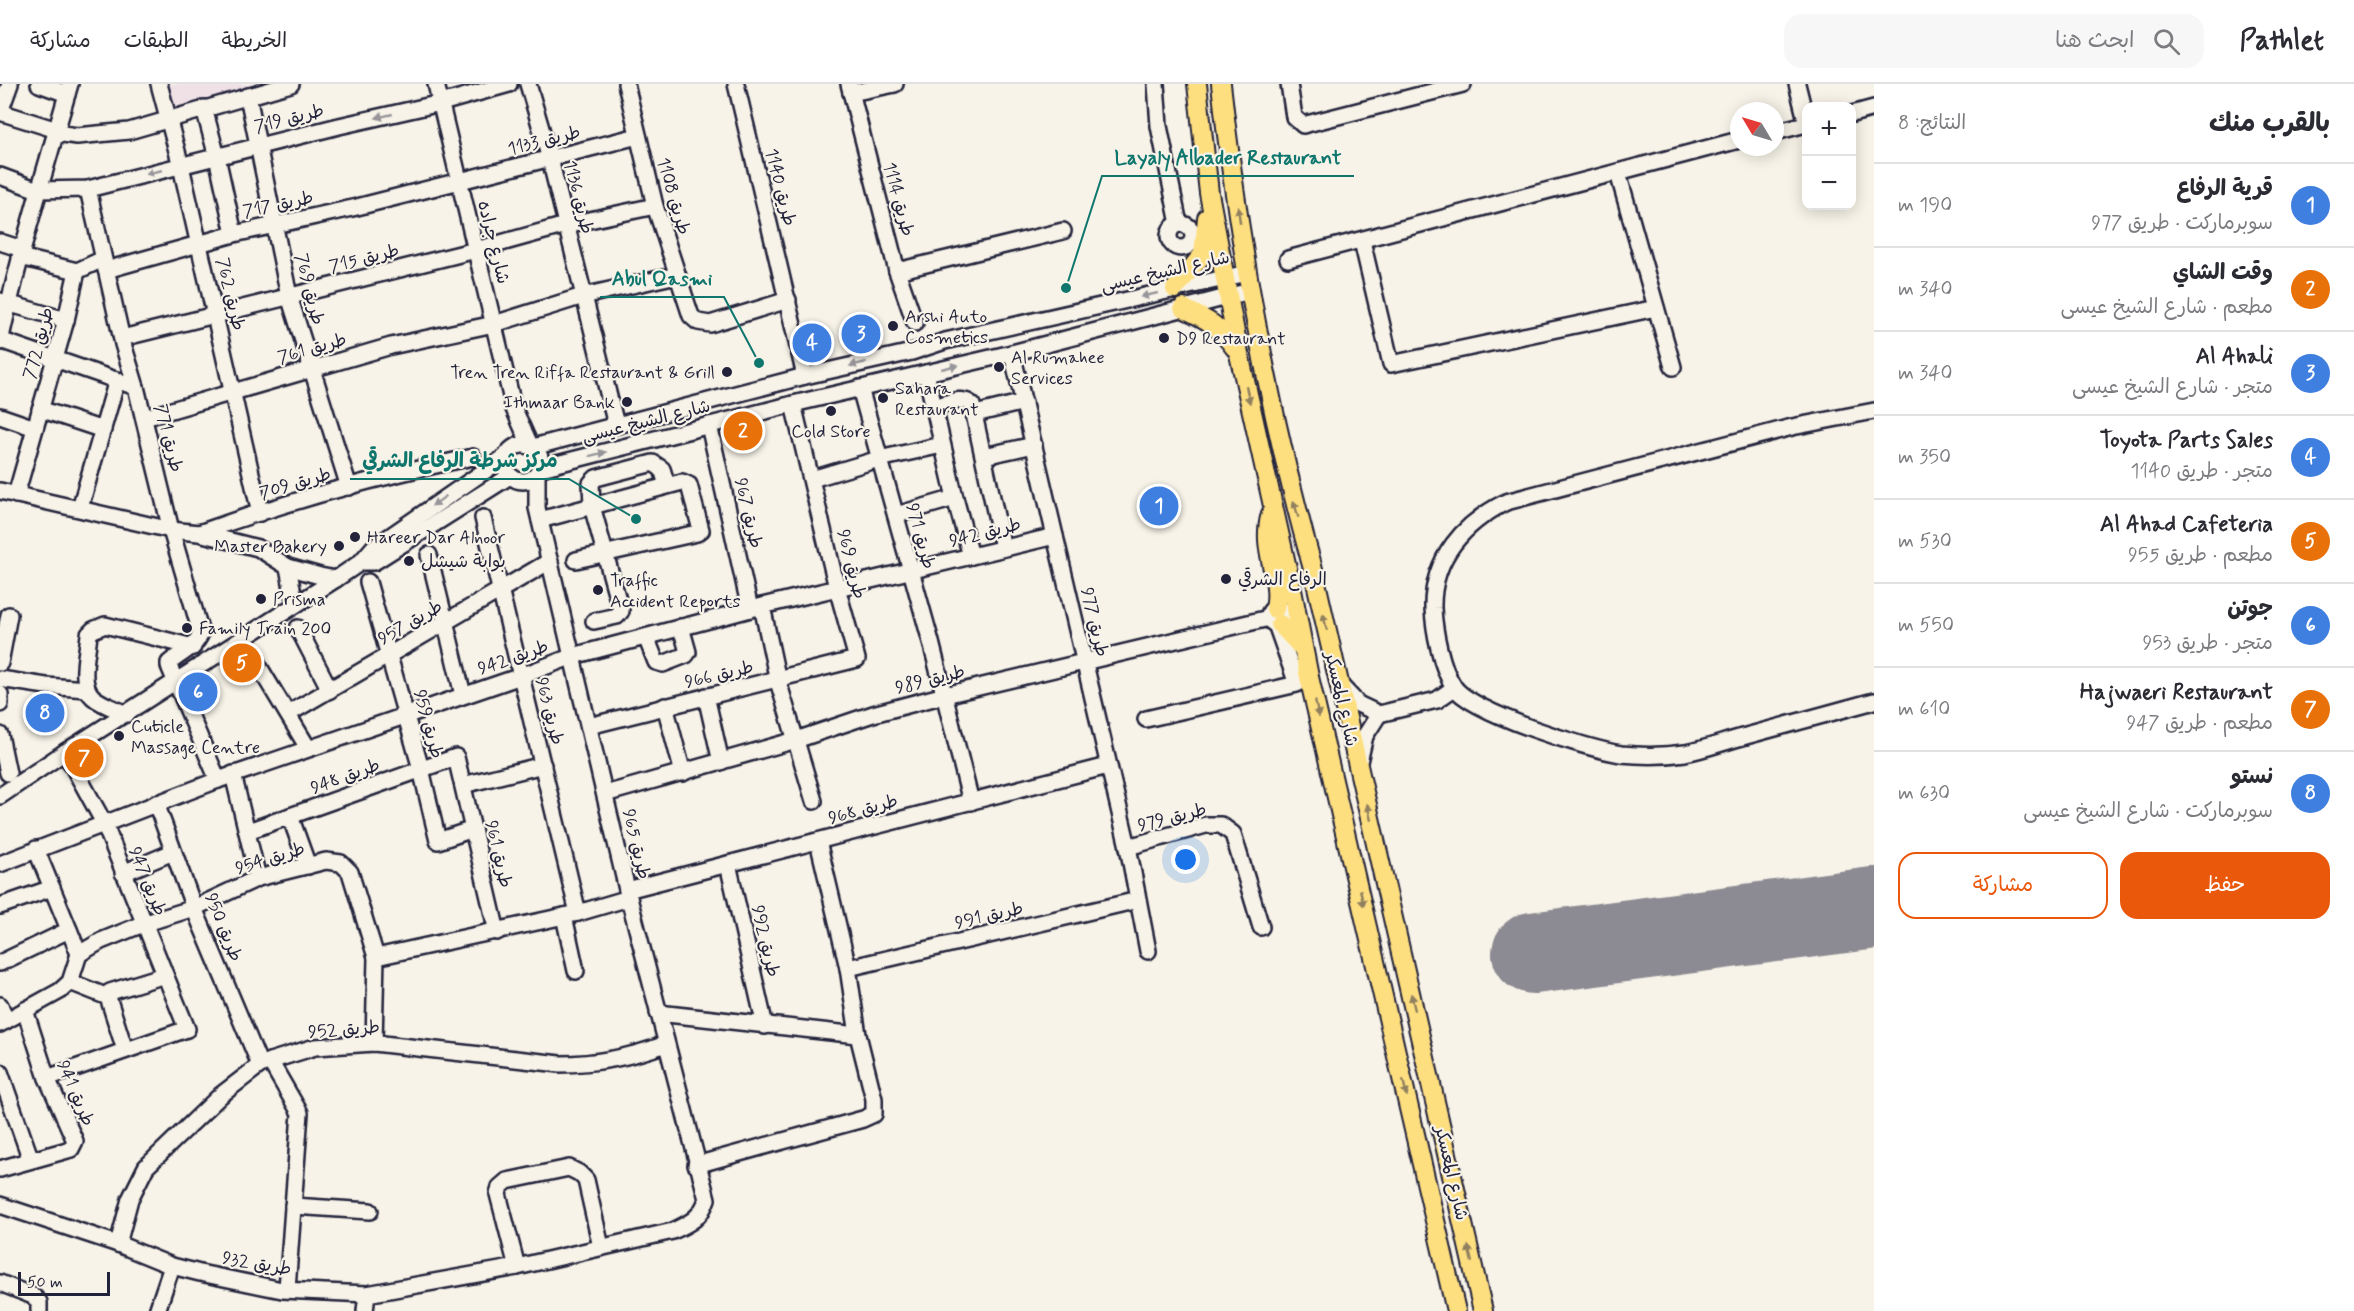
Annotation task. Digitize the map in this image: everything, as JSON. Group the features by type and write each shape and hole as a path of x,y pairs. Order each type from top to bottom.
{"main road":[{"name":"شارع المعسكر","path":"1197,84 1209,192 1239,354 1304,651 1456,1311"},
{"name":"شارع المعسكر","path":"1221,84 1247,273 1267,387 1287,477 1312,565 1483,1311"},
{"path":"1174,289 1198,263 1203,254 1209,192"},
{"path":"1183,309 1204,317 1222,330 1239,354"},
{"path":"1274,507 1267,531 1267,544 1276,591 1275,619 1304,651"}],"street":[{"path":"10,84 0,112 77,136 129,131 291,84"},
{"path":"39,84 68,89 21,253 4,303 0,341 136,387"},
{"name":"طريق 762","path":"159,84 181,166 234,391 260,513"},
{"name":"شارع جراده","path":"436,84 514,409"},
{"name":"طريق 719","path":"0,176 38,190 88,189 441,103 509,84"},
{"name":"طريق 1136","path":"528,84 550,159 616,425"},
{"name":"طريق 1108","path":"626,84 655,206 691,316 698,322 710,324 788,300"},
{"name":"طريق 1140","path":"736,84 805,376"},
{"path":"850,89 895,84"},
{"path":"1156,84 1159,126 1179,224"},
{"path":"1289,84 1294,117 1303,124 1464,84"},
{"path":"1797,84 1802,104"},
{"name":"طريق 1114","path":"850,89 897,271 915,323"},
{"name":"طريق 769","path":"248,96 289,296 349,487"},
{"path":"204,108 218,157 234,234"},
{"path":"1856,113 1874,108"},
{"path":"1784,130 1802,125"},
{"name":"طريق 1133","path":"459,182 638,136"},
{"path":"1288,259 1730,143"},
{"path":"1618,173 1673,367"},
{"name":"طريق 717","path":"77,271 459,182"},
{"name":"طريق 771","path":"88,189 122,338 171,530 201,633 193,647"},
{"name":"طريق 715","path":"122,338 476,250 566,225 655,206"},
{"path":"897,271 1063,231"},
{"path":"1362,241 1391,364 1656,308"},
{"path":"0,242 21,253 77,271"},
{"name":"طريق 772","path":"16,495 66,320 77,271"},
{"name":"شارع الشيخ عيسى","path":"531,446 805,376 912,352 945,341 1247,273"},
{"name":"طريق 761","path":"144,418 391,346 494,324 584,296 677,275"},
{"name":"شارع الشيخ عيسى","path":"539,472 709,425 1012,353 1250,291"},
{"path":"4,303 66,320"},
{"name":"طريق 977","path":"1012,353 1128,848 1148,951"},
{"path":"926,373 971,556"},
{"path":"80,508 117,380"},
{"name":"طريق 971","path":"860,388 945,695 971,802"},
{"path":"934,406 963,400 972,405 1003,548"},
{"path":"975,414 1024,402"},
{"name":"طريق 969","path":"794,404 837,588 857,659"},
{"path":"40,409 103,430"},
{"path":"361,562 374,562 515,478 532,479 539,472 540,456 531,446 514,409"},
{"path":"514,409 505,467 515,478"},
{"path":"1874,411 1792,427 1506,502 1484,513 1462,532 1447,554 1438,576 1433,607 1437,640 1454,688 1479,707 1568,740 1619,753 1647,756 1684,753 1874,701"},
{"path":"0,416 35,428"},
{"name":"طريق 967","path":"709,425 756,607 814,801"},
{"path":"0,796 336,579 361,562 373,548 509,452 524,444 531,446"},
{"path":"812,478 879,459 942,445"},
{"path":"984,456 1034,445"},
{"name":"طريق 709","path":"199,533 349,487 473,457"},
{"path":"594,621 617,616 621,611 592,506 591,483 596,478 653,463 662,469 667,485"},
{"name":"طريق 965","path":"539,472 539,514 628,894 703,1187"},
{"name":"طريق 965","path":"515,478 539,514"},
{"path":"539,514 592,506 681,482 689,485 701,530 697,533 576,560"},
{"name":"طريق 709","path":"0,490 258,548 288,567 336,579"},
{"path":"896,515 955,498"},
{"name":"طريق 963","path":"483,518 543,765 571,915 576,970"},
{"name":"طريق 942","path":"0,864 226,777 573,656 756,607 1055,536"},
{"path":"429,555 463,695"},
{"name":"طريق 957","path":"288,714 550,561"},
{"path":"288,567 295,604"},
{"name":"طريق 959","path":"368,582 421,769 438,841 473,829"},
{"path":"0,663 9,615"},
{"path":"1146,718 1297,684 1275,619"},
{"name":"طريق 989","path":"605,794 796,740 873,714 945,695 1275,619"},
{"path":"127,714 95,699 87,689 85,680 90,634 105,625 193,647"},
{"path":"646,637 656,662 663,664 686,655 688,652 681,627"},
{"path":"298,628 330,690"},
{"path":"193,647 176,657 169,663 169,666 182,677 226,777 248,831 258,878"},
{"path":"252,655 308,748"},
{"name":"طريق 966","path":"590,726 706,696 778,681 857,659"},
{"path":"0,679 87,689"},
{"path":"1339,684 1358,704 1379,714 1437,700 1454,688"},
{"path":"0,694 0,704"},
{"path":"706,696 721,762"},
{"path":"665,706 683,773"},
{"path":"1358,766 1365,736 1379,714"},
{"path":"0,735 8,773"},
{"name":"طريق 947","path":"65,752 104,823 187,1029 125,1050"},
{"name":"طريق 948","path":"248,831 456,757"},
{"name":"طريق 961","path":"456,757 497,932"},
{"path":"463,786 543,765"},
{"name":"طريق 968","path":"628,894 728,864 1108,766"},
{"name":"طريق 950","path":"156,803 194,908 265,1063 300,1113 287,1289"},
{"path":"290,816 308,866"},
{"name":"طريق 979","path":"1128,848 1206,825 1221,825 1233,834 1261,927"},
{"path":"696,1165 874,1114 874,1099 858,1035 849,968 818,841"},
{"path":"0,1005 3,1023 60,991 70,982 79,954 36,849"},
{"path":"123,873 174,852"},
{"name":"طريق 954","path":"79,954 101,941 143,924 194,908 258,878 326,861 341,863 350,872 376,957"},
{"name":"طريق 992","path":"728,864 765,1026"},
{"path":"0,906 52,888"},
{"path":"374,1043 376,957 571,915 628,894"},
{"name":"طريق 991","path":"849,968 1138,900"},
{"path":"0,963 69,930"},
{"path":"47,1078 125,1050 108,997 110,992 165,975"},
{"path":"70,982 108,997"},
{"name":"طريق 941","path":"0,1169 71,1149 75,1142 47,1078 26,1010"},
{"path":"658,1013 858,1035"},
{"name":"طريق 952","path":"118,1244 130,1199 146,1167 221,1095 265,1063 315,1047 374,1043 560,1064 587,1064 641,1053 666,1044"},
{"path":"0,1072 31,1160"},
{"path":"517,1267 498,1194 500,1187 507,1181 569,1168 579,1173 585,1180 601,1247"},
{"name":"طريق 932","path":"0,1205 118,1244 172,1266 287,1289 367,1294 517,1267 673,1232 694,1221 703,1212 707,1199 703,1187"},
{"path":"293,1206 369,1211"},
{"path":"157,1311 172,1266"},
{"path":"0,1283 33,1296 39,1302 39,1311"},
{"path":"365,1311 367,1294"}],"shaded area":[{"path":"165,84 271,84 172,111"}],"runway":[{"path":"1533,953 1874,908"}],"place":[{"name":"Layaly Albader Restaurant","path":"1066,288"},
{"name":"Arshi Auto Cosmetics","path":"893,326"},
{"name":"Al Ahali","path":"861,334"},
{"name":"D9 Restaurant","path":"1164,338"},
{"name":"Toyota Parts Sales","path":"812,343"},
{"name":"Abul Qasmi","path":"759,363"},
{"name":"Al Rumahee Services","path":"999,367"},
{"name":"Tren Tren Riffa Restaurant & Grill","path":"727,372"},
{"name":"Sahara Restaurant","path":"883,398"},
{"name":"Ithmaar Bank","path":"627,402"},
{"name":"Cold Store","path":"831,411"},
{"name":"وقت الشاي","path":"743,431"},
{"name":"قرية الرفاع","path":"1159,506"},
{"name":"مركز شرطة الرفاع الشرقي","path":"636,519"},
{"name":"Hareer Dar Alnoor","path":"355,537"},
{"name":"Master Bakery","path":"339,546"},
{"name":"بوابة شيشل","path":"409,561"},
{"name":"الرفاع الشرقي","path":"1226,579"},
{"name":"Traffic Accident Reports","path":"598,590"},
{"name":"Prisma","path":"261,599"},
{"name":"Family Train 200","path":"187,628"},
{"name":"Al Ahad Cafeteria","path":"242,663"},
{"name":"جوتن","path":"198,692"},
{"name":"نستو","path":"45,713"},
{"name":"Cuticle Massage Centre","path":"119,736"},
{"name":"Hajwaeri Restaurant","path":"84,758"}]}
